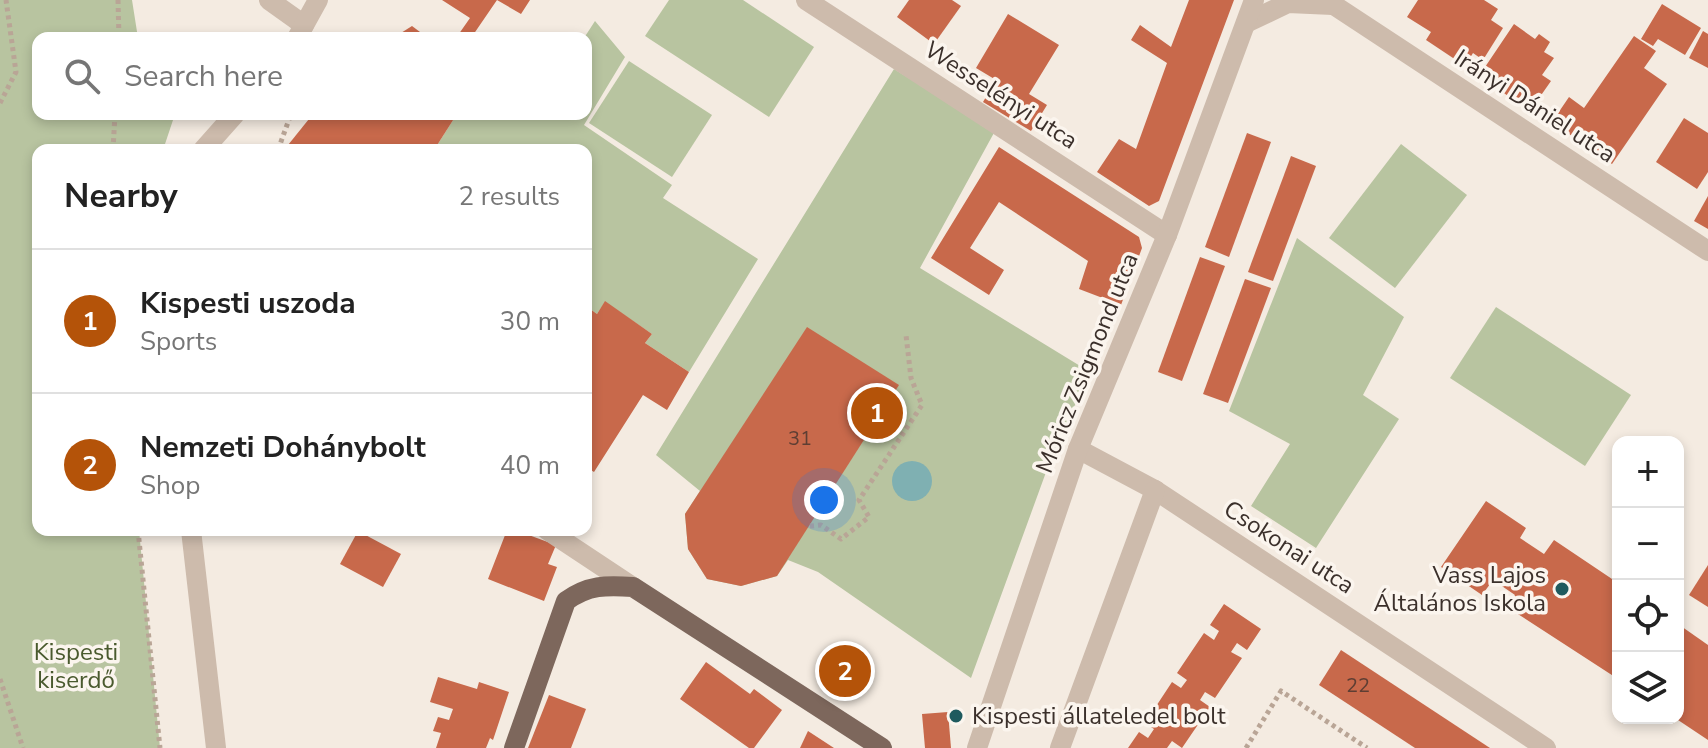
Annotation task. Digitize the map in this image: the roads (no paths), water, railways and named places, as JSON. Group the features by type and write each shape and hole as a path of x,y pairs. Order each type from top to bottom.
{"main road":[{"path":"514,748 566,601 580,591 602,585 633,587 882,748"}],"street":[{"path":"269,0 301,31 318,0"},
{"name":"Wesselényi utca","path":"806,0 1167,235"},
{"name":"Móricz Zsigmond utca","path":"977,748 1078,449 1167,235 1254,0"},
{"name":"Irányi Dániel utca","path":"1246,23 1288,3 1329,3 1708,251"},
{"path":"208,144 230,120"},
{"name":"Csokonai utca","path":"1078,449 1155,490 1546,748"},
{"path":"1060,748 1155,490"},
{"path":"192,536 216,748"},
{"path":"556,536 633,587"}],"water":[{"path":"912,461 926,467 932,481 926,495 912,501 898,495 892,481 898,467"}],"place":[{"name":"Kispesti uszoda","path":"877,413"},
{"name":"Vass Lajos Általános Iskola","path":"1562,589"},
{"name":"Nemzeti Dohánybolt","path":"845,671"},
{"name":"Kispesti állateledel bolt","path":"956,716"}],"park label":[{"name":"Kispesti kiserdő","path":"76,666"}]}
